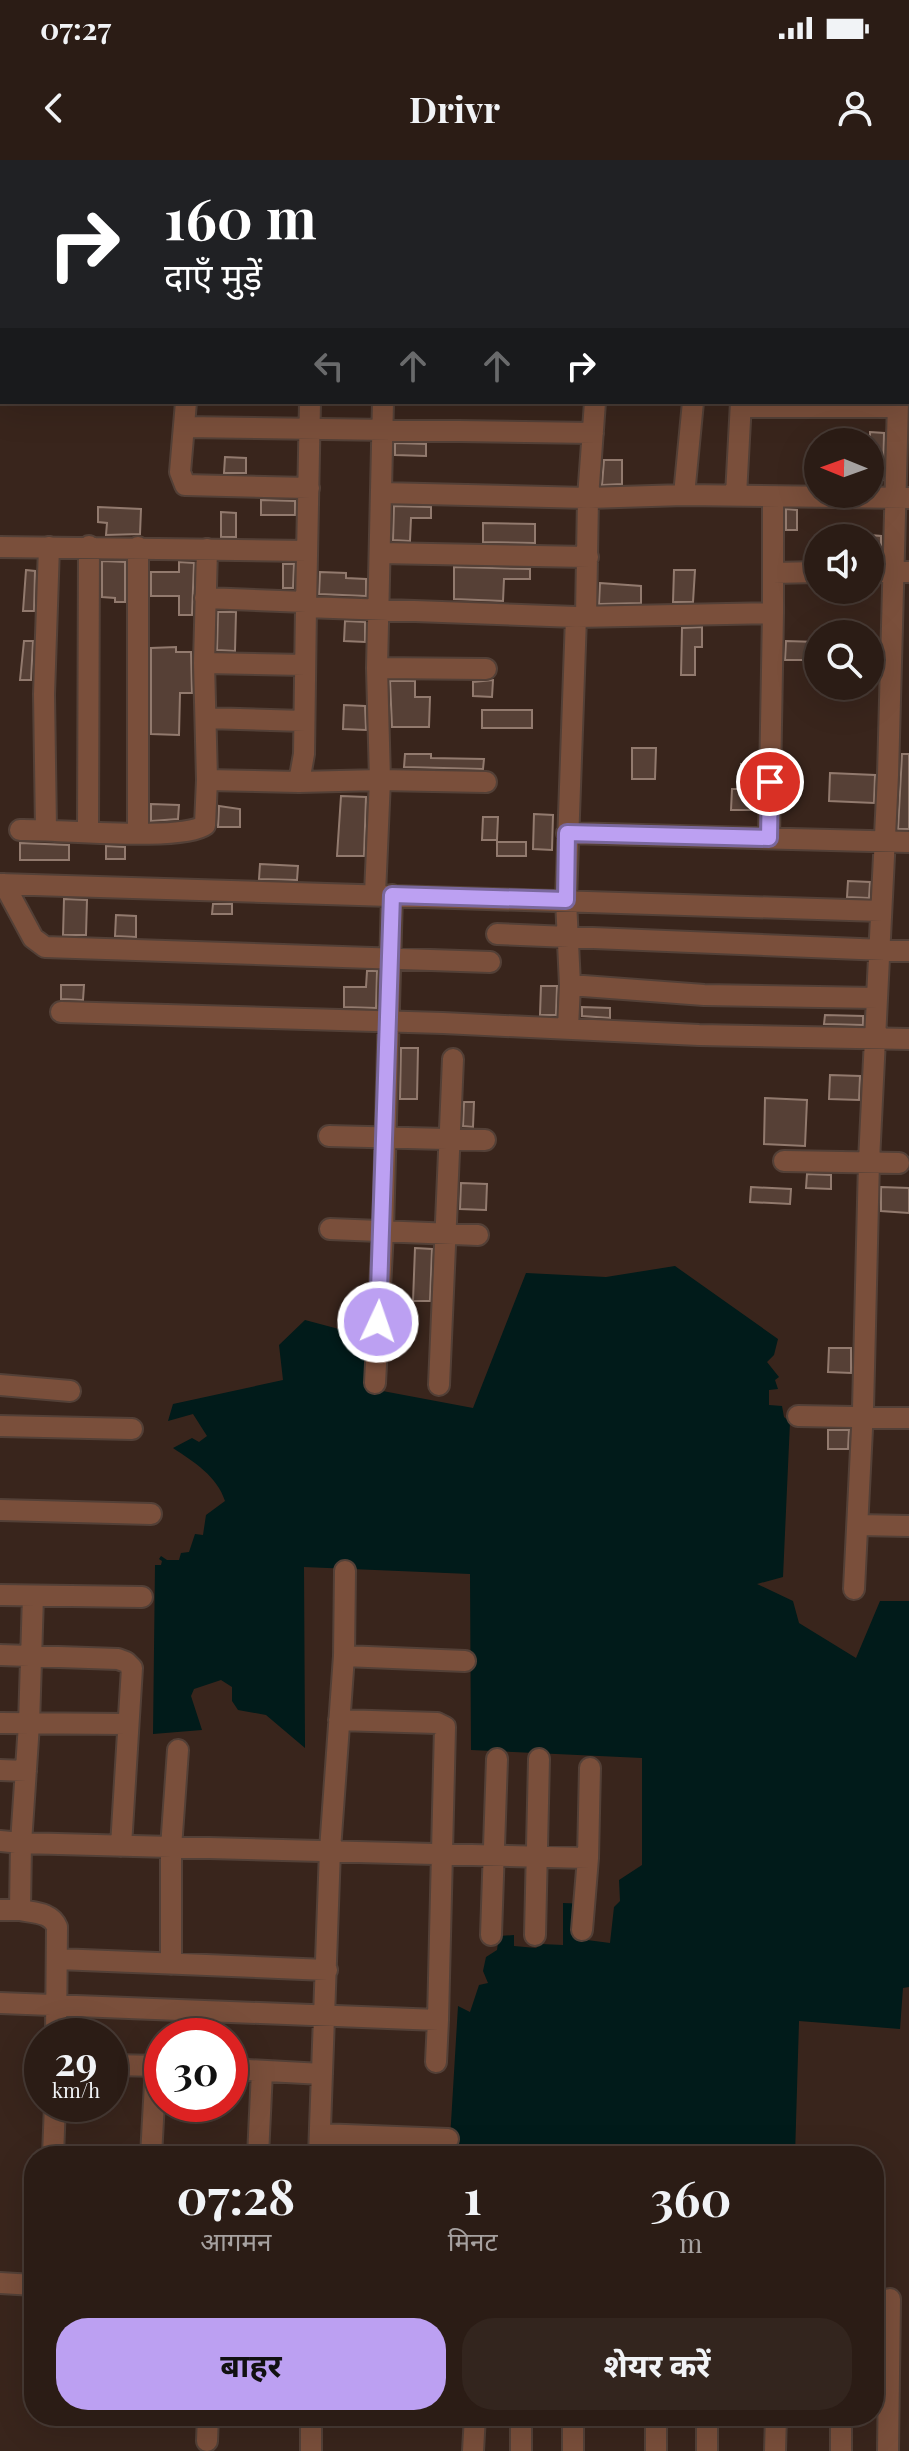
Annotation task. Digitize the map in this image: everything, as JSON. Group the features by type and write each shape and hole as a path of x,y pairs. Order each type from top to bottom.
{"street":[{"path":"186,404 180,472 185,485 309,488"},
{"path":"299,782 304,754 310,404"},
{"path":"375,1383 383,1231 390,958 383,894 377,668 383,404"},
{"path":"568,1028 567,833 581,616 588,557 588,498 595,404"},
{"path":"684,495 693,404"},
{"path":"736,495 741,404 898,404 903,433 901,572 874,1038 854,1589"},
{"path":"184,427 593,433"},
{"path":"381,493 588,498 684,495 902,498"},
{"path":"769,838 773,497"},
{"path":"88,831 89,546"},
{"path":"0,547 307,551"},
{"path":"46,829 44,694 49,547"},
{"path":"138,547 138,832"},
{"path":"20,830 178,832 201,828 206,818 207,780 204,663 207,549"},
{"path":"380,553 588,557"},
{"path":"773,573 804,572"},
{"path":"205,598 379,610 581,616 773,613"},
{"path":"204,663 305,665"},
{"path":"377,668 486,669"},
{"path":"206,718 304,721"},
{"path":"888,775 909,775"},
{"path":"207,780 486,782"},
{"path":"567,833 909,842"},
{"path":"2,884 881,911"},
{"path":"2,884 33,938 45,947 490,962"},
{"path":"497,934 909,951"},
{"path":"570,985 704,995 876,998"},
{"path":"61,1012 388,1021 699,1035 909,1039"},
{"path":"439,1385 453,1059"},
{"path":"329,1136 485,1140"},
{"path":"784,1161 899,1163"},
{"path":"330,1229 478,1235"},
{"path":"0,1385 70,1391"},
{"path":"798,1416 909,1418"},
{"path":"0,1426 132,1429"},
{"path":"0,1510 151,1514"},
{"path":"858,1525 909,1526"},
{"path":"319,2146 330,1850 344,1656 345,1571"},
{"path":"0,1595 142,1597"},
{"path":"33,1596 21,1843 10,1910 48,1915 54,1919 58,1959 57,2018"},
{"path":"0,1655 126,1662 132,1668 121,1846"},
{"path":"344,1656 465,1661"},
{"path":"339,1720 437,1723 445,1727 436,2062"},
{"path":"0,1723 128,1724"},
{"path":"171,1964 171,1848 178,1750"},
{"path":"491,1935 497,1759"},
{"path":"535,1935 539,1759"},
{"path":"582,1930 588,1858 590,1768"},
{"path":"0,1770 26,1771"},
{"path":"0,1841 588,1858"},
{"path":"58,1959 327,1970"},
{"path":"0,2003 438,2020"},
{"path":"248,2070 322,2074"},
{"path":"258,2146 262,2071"},
{"path":"53,2146 54,2122"},
{"path":"152,2146 154,2122"},
{"path":"320,2134 448,2139"},
{"path":"0,2283 24,2284"},
{"path":"888,2451 890,2299"},
{"path":"207,2441 208,2426"},
{"path":"311,2426 311,2451"},
{"path":"473,2451 474,2426"},
{"path":"521,2426 521,2451"},
{"path":"573,2426 573,2451"},
{"path":"656,2426 656,2451"},
{"path":"707,2426 707,2451"},
{"path":"775,2451 776,2426"},
{"path":"841,2426 841,2451"}],"water":[{"path":"675,1266 778,1339 774,1355 767,1362 779,1377 775,1380 778,1389 769,1390 769,1405 782,1406 784,1417 790,1422 783,1577 757,1584 793,1601 799,1623 856,1658 880,1601 909,1601 909,1987 903,1988 900,2029 799,2021 795,2146 450,2146 458,2006 470,2012 479,1985 488,1983 483,1971 486,1957 497,1950 499,1936 514,1935 514,1946 536,1948 541,1944 563,1945 563,1903 587,1904 587,1940 610,1943 614,1907 620,1901 619,1880 642,1865 642,1758 471,1750 470,1574 304,1567 305,1748 266,1715 238,1710 232,1701 232,1687 221,1680 194,1689 191,1696 202,1730 153,1734 155,1565 161,1565 161,1556 167,1560 179,1560 181,1553 189,1552 195,1534 203,1535 206,1515 225,1501 211,1477 173,1448 192,1438 199,1442 207,1436 193,1414 168,1421 173,1404 283,1380 279,1345 305,1320 365,1336 372,1389 473,1408 526,1273 606,1277"}],"building":[{"path":"395,443 426,444 426,456 395,455"},
{"path":"225,457 246,458 246,473 224,473"},
{"path":"604,460 622,460 622,484 602,485"},
{"path":"261,500 295,501 295,515 261,515"},
{"path":"394,506 431,507 431,518 411,518 410,541 393,540"},
{"path":"98,507 141,509 140,534 106,535 107,523 98,522"},
{"path":"786,509 797,510 797,530 786,530"},
{"path":"221,512 236,513 236,537 221,537"},
{"path":"483,523 535,524 535,543 483,542"},
{"path":"102,561 125,562 125,602 102,597"},
{"path":"179,562 194,563 192,615 179,615 179,596 151,596 151,572 179,572"},
{"path":"283,564 294,564 293,588 283,588"},
{"path":"454,567 530,569 530,579 504,579 503,601 454,599"},
{"path":"26,570 35,571 34,611 23,611"},
{"path":"674,570 695,570 693,602 673,602"},
{"path":"320,572 346,573 346,578 366,579 366,596 319,594"},
{"path":"600,583 641,586 641,603 599,604"},
{"path":"218,612 236,612 235,651 217,650"},
{"path":"345,621 365,622 365,642 344,641"},
{"path":"702,627 702,647 695,647 695,675 681,675 682,628"},
{"path":"24,641 33,641 31,680 20,680"},
{"path":"786,641 804,642 804,660 785,660"},
{"path":"176,647 176,652 191,652 192,693 180,693 179,735 151,734 151,648"},
{"path":"493,680 492,697 473,696 473,682"},
{"path":"390,681 415,681 415,697 430,697 429,727 392,727"},
{"path":"344,705 365,706 366,730 343,729"},
{"path":"482,710 532,710 532,728 482,728"},
{"path":"632,748 656,748 655,779 632,779"},
{"path":"405,754 484,759 483,769 404,767"},
{"path":"902,754 909,754 909,829 898,829"},
{"path":"741,764 757,764 756,810 731,810 732,789 741,789"},
{"path":"830,773 875,775 874,803 829,801"},
{"path":"341,796 366,797 364,856 337,856"},
{"path":"151,804 179,805 178,819 151,821"},
{"path":"219,806 240,809 240,827 218,827"},
{"path":"534,814 553,815 552,850 533,849"},
{"path":"483,817 498,817 497,840 482,840"},
{"path":"497,842 526,842 526,856 497,856"},
{"path":"20,843 69,845 69,860 20,860"},
{"path":"106,846 125,847 125,859 106,859"},
{"path":"260,864 298,866 297,880 259,879"},
{"path":"848,881 870,882 869,898 847,897"},
{"path":"64,899 87,900 86,935 63,935"},
{"path":"213,904 232,904 232,914 212,914"},
{"path":"116,915 136,916 136,937 115,936"},
{"path":"367,971 377,971 376,1008 344,1007 344,987 366,987"},
{"path":"61,985 84,985 83,1000 61,999"},
{"path":"541,986 557,986 556,1015 540,1015"},
{"path":"582,1007 610,1008 610,1018 582,1016"},
{"path":"825,1015 863,1016 863,1025 824,1024"},
{"path":"401,1048 418,1048 417,1099 400,1099"},
{"path":"830,1075 860,1076 859,1100 829,1099"},
{"path":"765,1098 807,1100 805,1146 764,1144"},
{"path":"464,1102 474,1102 473,1127 463,1126"},
{"path":"807,1174 831,1175 831,1189 806,1188"},
{"path":"461,1183 487,1184 486,1210 460,1209"},
{"path":"751,1187 791,1189 790,1204 750,1202"},
{"path":"881,1187 909,1188 909,1213 881,1211"},
{"path":"415,1248 432,1249 430,1301 413,1301"},
{"path":"829,1348 851,1348 851,1373 828,1372"},
{"path":"828,1430 849,1430 848,1449 828,1449"}],"route":[{"path":"378,1322 392,895 566,900 567,833 769,838 770,782"}]}
